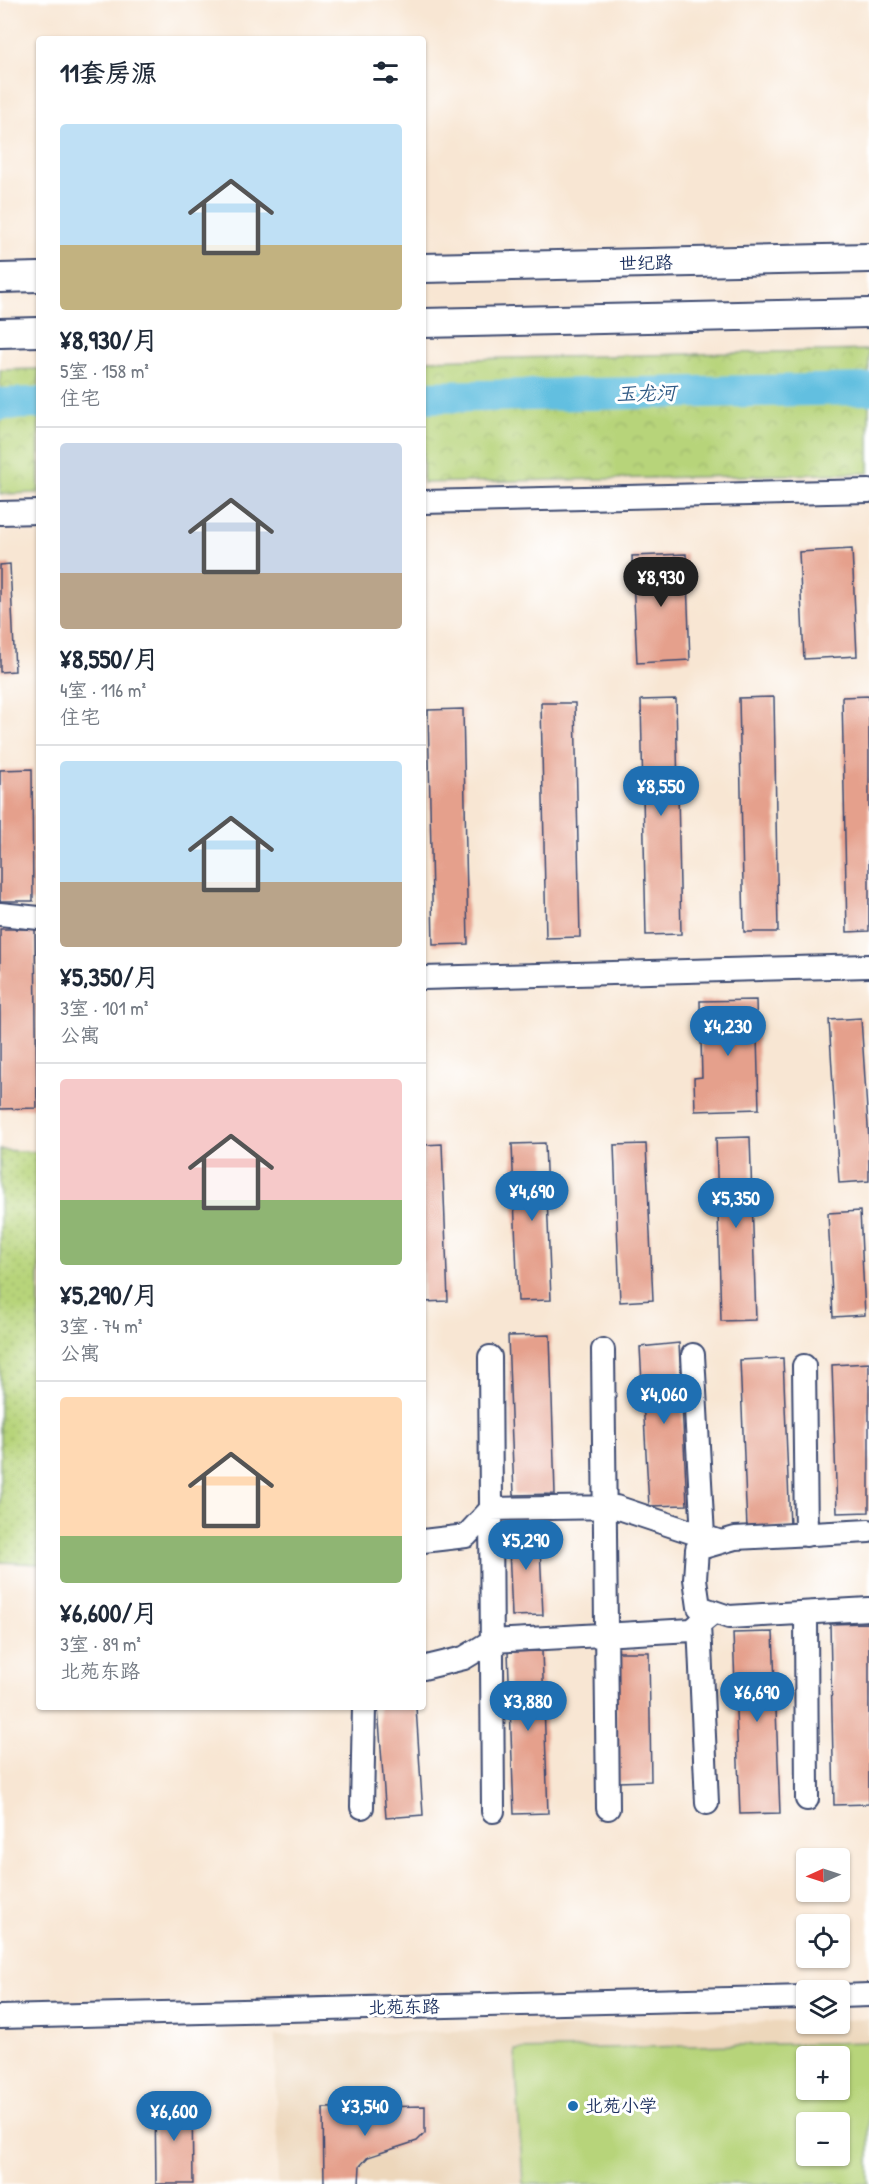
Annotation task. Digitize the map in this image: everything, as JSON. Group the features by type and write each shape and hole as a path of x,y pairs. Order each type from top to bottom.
{"main road":[{"name":"世纪路","path":"426,268 869,258"},
{"path":"0,278 36,278"},
{"path":"426,323 869,313"},
{"path":"0,333 36,332"}],"street":[{"path":"426,502 869,491"},
{"path":"0,513 36,512"},
{"path":"0,914 36,918"},
{"path":"426,978 869,966"},
{"path":"603,1350 608,1808"},
{"path":"693,1355 712,1539"},
{"path":"490,1357 493,1811"},
{"path":"804,1366 806,1535"},
{"path":"426,1542 466,1536 491,1509 616,1507 712,1539 869,1531"},
{"path":"707,1803 706,1618 699,1607 695,1579 697,1549 712,1539"},
{"path":"426,1667 464,1658 492,1641 692,1630 706,1618 869,1609"},
{"path":"806,1613 807,1799"},
{"path":"362,1807 364,1710"},
{"path":"850,1996 869,1995"},
{"name":"北苑东路","path":"0,2017 796,1997"}],"shaded area":[{"name":"北苑小学","path":"869,2019 869,2184 278,2184 275,2036 796,2021 796,2034 850,2034 850,2020"}],"green space":[{"path":"869,350 869,473 426,483 426,360"},
{"path":"36,369 36,493 0,494 0,370"},
{"path":"0,1150 36,1152 36,1564 0,1562"},
{"path":"869,2042 869,2184 523,2184 515,2050"}],"building":[{"path":"852,549 857,656 804,659 799,552"},
{"path":"686,554 690,660 637,663 632,556"},
{"path":"10,564 15,671 0,672 0,565"},
{"path":"869,696 869,931 847,932 842,697"},
{"path":"774,697 778,932 744,932 739,698"},
{"path":"676,699 681,934 646,935 641,700"},
{"path":"541,703 575,703 580,937 546,938"},
{"path":"463,709 468,944 433,945 428,710"},
{"path":"32,769 33,901 0,901 0,770"},
{"path":"0,929 35,929 36,1108 0,1109"},
{"path":"756,1000 759,1109 695,1111 694,1078 702,1077 700,1001"},
{"path":"861,1018 869,1141 869,1181 839,1183 829,1020"},
{"path":"750,1137 756,1320 721,1321 716,1138"},
{"path":"545,1143 551,1300 518,1301 512,1144"},
{"path":"442,1144 448,1301 426,1302 426,1145"},
{"path":"646,1144 653,1300 620,1302 614,1145"},
{"path":"860,1211 865,1315 833,1317 828,1213"},
{"path":"550,1335 555,1494 514,1495 508,1336"},
{"path":"679,1343 687,1505 649,1506 640,1347"},
{"path":"783,1358 790,1526 747,1528 740,1360"},
{"path":"869,1363 869,1512 837,1513 832,1365"},
{"path":"539,1525 543,1615 512,1616 508,1526"},
{"path":"869,1623 869,1804 834,1805 830,1624"},
{"path":"773,1632 780,1813 740,1814 733,1633"},
{"path":"542,1651 548,1813 514,1814 508,1652"},
{"path":"615,1652 649,1652 651,1781 617,1782"},
{"path":"378,1710 416,1710 423,1815 386,1818"},
{"path":"155,2101 192,2101 193,2184 156,2184"},
{"path":"425,2106 425,2133 417,2141 368,2157 360,2166 359,2184 324,2184 323,2108"}],"waterway":[{"name":"玉龙河","path":"426,397 869,389"},
{"name":"玉龙河","path":"0,404 36,403"}],"place":[{"name":"北苑小学","path":"573,2106"}]}
